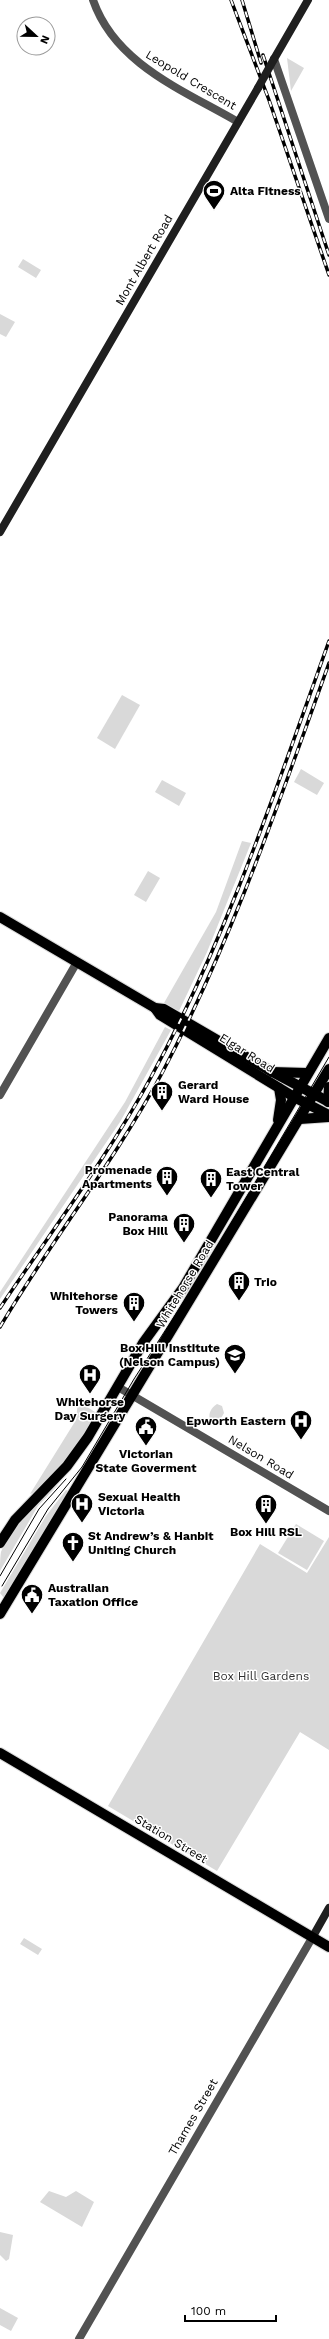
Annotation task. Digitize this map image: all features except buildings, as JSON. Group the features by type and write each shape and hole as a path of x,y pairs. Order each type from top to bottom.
{"main road":[{"name":"Mont Albert Road","path":"0,532 308,0"},
{"name":"Elgar Road","path":"0,917 155,1008 160,1015 278,1088 329,1116"},
{"name":"Elgar Road","path":"155,1008 164,1009 272,1072 315,1093 329,1102"},
{"name":"Whitehorse Road","path":"0,1543 23,1510 73,1458 118,1387 143,1343 183,1288 307,1073 329,1038"},
{"name":"Whitehorse Road","path":"0,1614 329,1069"},
{"path":"272,1072 283,1070 307,1073"},
{"path":"329,1087 329,1102"},
{"path":"277,1126 281,1100 278,1088"},
{"path":"300,1119 329,1116"},
{"name":"Station Street","path":"0,1752 329,1947"},
{"name":"Thames Street","path":"312,1938 329,1908"}],"street":[{"name":"Leopold Crescent","path":"93,0 100,21 116,42 133,59 238,122"},
{"path":"274,59 329,219"},
{"path":"0,1095 77,962"},
{"name":"Nelson Road","path":"118,1387 329,1511"},
{"name":"Thames Street","path":"79,2339 312,1938"}],"green space":[{"path":"287,58 304,68 291,91"},
{"path":"23,259 41,270 36,278 18,267"},
{"path":"0,314 15,322 6,337 0,334"},
{"path":"122,695 140,705 115,749 97,738"},
{"path":"301,769 324,783 317,795 294,782"},
{"path":"162,780 186,793 179,806 155,792"},
{"path":"242,841 251,843 207,952 179,1011 164,1003 216,912"},
{"path":"148,871 160,878 146,902 134,895"},
{"path":"165,1027 171,1030 120,1122 0,1299 0,1292 125,1102"},
{"path":"78,1401 98,1414 77,1446 57,1471 38,1490 30,1494 76,1420"},
{"path":"217,1404 222,1406 224,1413 220,1420 214,1422 210,1420 209,1417 213,1407"},
{"path":"59,1484 38,1506 0,1571 1,1552 11,1532 33,1506"},
{"path":"66,1490 70,1492 4,1598 0,1593 46,1516"},
{"path":"296,1524 324,1541 307,1570 278,1553"},
{"name":"Box Hill Gardens","path":"329,1537 329,1750 300,1732 217,1871 108,1806 260,1544 307,1573"},
{"path":"24,1938 42,1949 38,1955 20,1944"},
{"path":"49,2191 66,2197 76,2191 94,2202 82,2227 40,2202"},
{"path":"0,2232 13,2235 9,2259 6,2261 0,2255"},
{"path":"0,2308 18,2318 11,2331 0,2325"}],"tram line":[{"path":"2,1586 48,1509 82,1467 134,1379 199,1278 329,1057"},
{"path":"0,1576 39,1509 66,1479"}],"railway":[{"path":"231,0 269,100 329,275"},
{"path":"242,0 261,63"},
{"path":"263,55 329,255"},
{"path":"0,1308 78,1195 115,1138 150,1079 177,1026 203,973 248,863 329,641"},
{"path":"0,1327 143,1107 186,1025 232,923 292,767 329,663"}],"place":[{"name":"Alta Fitness","path":"214,210"},
{"name":"Gerard Ward House","path":"162,1112"},
{"name":"Promenade Apartments","path":"167,1196"},
{"name":"East Central Tower","path":"211,1198"},
{"name":"Panorama Box Hill","path":"184,1244"},
{"name":"Trio","path":"239,1302"},
{"name":"Whitehorse Towers","path":"134,1322"},
{"name":"Box Hill Institute (Nelson Campus)","path":"235,1374"},
{"name":"Whitehorse Day Surgery","path":"90,1394"},
{"name":"Epworth Eastern","path":"301,1440"},
{"name":"Victorian State Goverment","path":"146,1446"},
{"name":"Sexual Health Victoria","path":"82,1524"},
{"name":"Box Hill RSL","path":"266,1524"},
{"name":"St Andrew’s & Hanbit Uniting Church","path":"73,1562"},
{"name":"Australian Taxation Office","path":"32,1614"}]}
